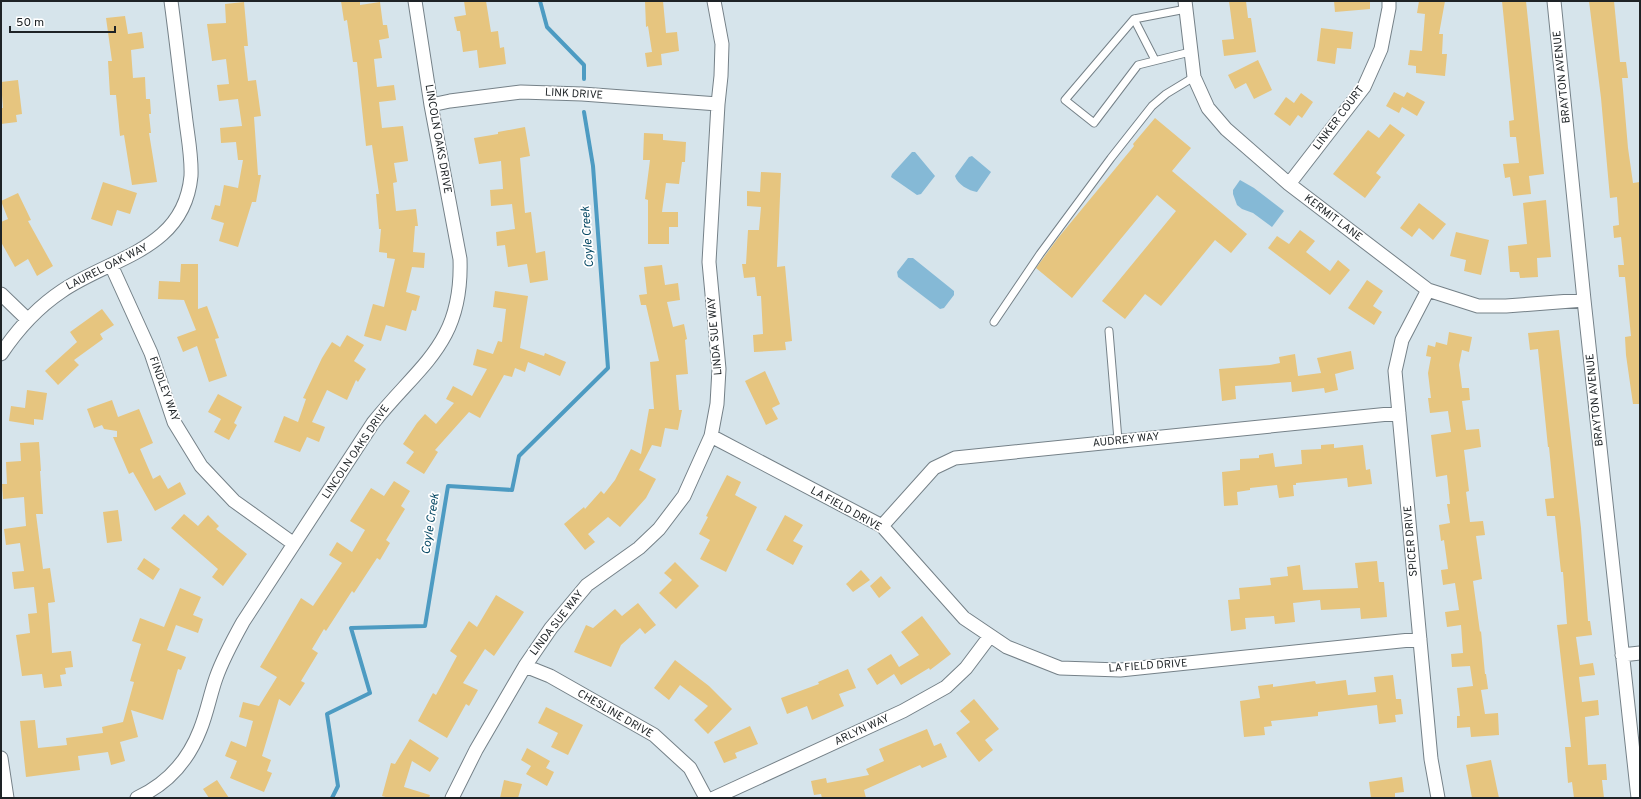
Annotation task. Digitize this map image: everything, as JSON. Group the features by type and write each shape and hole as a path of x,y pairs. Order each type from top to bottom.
{"street":[{"name":"LAUREL OAK WAY","path":"1,354 10,340 35,312 61,291 80,280 144,249 162,235 178,215 186,197 190,177 190,156 171,1"},
{"name":"LINCOLN OAKS DRIVE","path":"137,798 148,793 166,781 180,766 192,748 200,730 216,677 226,652 243,622 373,423 393,398 424,366 436,351 454,316 458,298 460,259 431,105 415,1"},
{"name":"LINDA SUE WAY","path":"452,798 476,750 525,666 551,628 587,585 639,548 659,529 684,496 712,436 717,404 719,369 709,262 722,44 714,1"},
{"name":"LINKER COURT","path":"1289,184 1364,87 1381,49 1389,1"},
{"name":"BRAYTON AVENUE","path":"1554,1 1584,300 1638,798"},
{"name":"KERMIT LANE","path":"1185,5 1194,78 1208,108 1222,124 1289,184 1428,290 1478,306 1506,306 1584,300"},
{"name":"LINK DRIVE","path":"431,105 450,101 522,92 582,94 718,104"},
{"name":"FINDLEY WAY","path":"111,265 151,353 174,422 201,466 234,501 294,544"},
{"name":"SPICER DRIVE","path":"1428,290 1402,340 1395,371 1431,759 1438,798"},
{"path":"1,294 28,320"},
{"name":"AUDREY WAY","path":"882,526 934,468 955,458 1118,440 1398,413"},
{"name":"LA FIELD DRIVE","path":"712,436 882,526 964,618 1008,647 1060,668 1120,670 1420,639"},
{"name":"ARLYN WAY","path":"714,798 903,711 946,688 966,668 990,636"},
{"path":"1622,655 1640,653"},
{"name":"CHESLINE DRIVE","path":"525,666 550,676 654,735 690,768 706,798"},
{"path":"1,758 7,798"}],"lane":[{"path":"1185,5 1134,19 1065,100 1094,124 1138,64 1190,52"},
{"path":"1134,19 1155,60"},
{"path":"994,322 1040,254 1111,158 1152,106 1166,94 1194,78"},
{"path":"1109,331 1118,440"}],"shaded area":[{"path":"912,152 915,152 935,176 921,194 917,195 891,177"},
{"path":"972,156 991,172 977,192 964,187 958,182 955,176 969,157"},
{"path":"1240,180 1254,188 1284,211 1272,227 1253,213 1242,209 1237,205 1233,190"},
{"path":"908,258 913,258 954,291 954,295 944,308 940,309 898,277 897,272"}],"building":[{"path":"341,1 360,1 360,5 380,2 383,25 387,25 389,38 379,40 382,58 374,59 377,87 394,85 396,100 379,102 382,128 403,126 408,161 394,163 397,182 393,183 396,211 416,209 418,226 415,226 413,252 425,253 424,268 412,267 406,292 420,296 416,311 412,310 406,331 386,325 381,341 364,336 373,304 384,307 395,259 387,258 387,253 379,252 381,229 379,229 376,194 379,194 372,145 366,146 357,62 353,62 347,20 344,21"},
{"path":"464,1 486,1 491,32 498,31 500,48 504,47 506,64 479,68 477,50 463,52 460,31 457,31 454,17 466,15"},
{"path":"645,1 663,1 666,33 677,32 679,51 661,54 662,65 647,67 645,53 652,52 648,26 646,27"},
{"path":"1229,1 1246,1 1248,18 1251,18 1256,52 1224,56 1222,40 1234,39"},
{"path":"1334,1 1370,1 1370,9 1335,12"},
{"path":"1419,1 1445,1 1439,34 1443,34 1442,54 1447,54 1445,76 1416,73 1416,66 1408,65 1410,50 1422,51 1425,14 1417,13"},
{"path":"1502,1 1526,1 1544,174 1529,176 1531,194 1513,196 1510,177 1505,178 1503,164 1519,163 1516,137 1510,137 1509,121 1514,120"},
{"path":"1589,1 1614,1 1620,62 1626,62 1628,78 1622,78 1628,148 1633,183 1640,182 1640,404 1633,404 1626,355 1625,337 1631,336 1625,277 1619,277 1618,265 1624,265 1621,237 1614,238 1613,226 1619,225 1617,197 1610,198 1601,98"},
{"path":"244,2 248,46 244,46 248,81 256,80 261,116 254,117 258,175 261,175 256,202 252,202 238,247 219,241 224,223 211,219 215,205 220,206 224,185 238,188 243,160 238,160 236,142 221,143 220,128 242,126 238,99 219,101 217,85 229,84 226,59 212,61 207,24 226,23 225,4"},
{"path":"125,16 128,34 142,32 144,48 131,50 133,78 145,77 146,99 150,99 151,114 149,114 151,133 149,133 157,182 132,185 124,135 120,136 116,95 110,95 108,61 112,61 106,18"},
{"path":"1321,28 1353,32 1351,49 1337,48 1335,64 1317,61"},
{"path":"1258,60 1272,90 1254,99 1246,83 1235,89 1228,75"},
{"path":"18,80 22,114 16,115 17,122 1,124 1,108 3,108 1,82"},
{"path":"1394,92 1404,97 1407,92 1425,102 1417,116 1402,107 1399,113 1386,106"},
{"path":"1301,93 1313,102 1302,118 1298,115 1290,126 1274,114 1286,97 1294,103"},
{"path":"1155,118 1191,148 1172,171 1247,234 1231,253 1215,240 1161,306 1145,294 1125,319 1102,301 1176,211 1157,195 1072,298 1036,268 1058,238 1134,146 1133,144"},
{"path":"1390,124 1405,135 1376,173 1381,177 1365,198 1333,174 1368,130 1379,138"},
{"path":"525,127 530,156 520,158 525,213 531,212 536,253 545,251 548,280 530,283 527,264 508,267 505,245 497,246 496,232 515,229 512,204 491,206 490,190 503,189 501,161 479,164 474,138"},
{"path":"644,133 663,134 663,140 686,142 685,162 682,162 679,184 666,183 662,212 678,212 678,227 669,227 669,244 648,244 648,200 645,199 650,160 643,160"},
{"path":"761,172 781,173 777,267 785,266 792,341 785,342 786,350 754,352 753,335 763,334 761,296 757,296 755,277 744,278 742,264 746,264 748,230 759,230 761,207 747,206 747,191 760,192"},
{"path":"103,182 137,193 130,214 117,210 112,226 91,219"},
{"path":"18,193 31,220 28,221 53,266 37,276 28,259 15,267 1,242 1,222 8,219 1,201"},
{"path":"1546,200 1551,257 1537,258 1538,277 1520,278 1519,272 1510,272 1508,246 1527,244 1523,203"},
{"path":"1419,203 1446,224 1433,240 1419,228 1412,237 1400,228"},
{"path":"1300,230 1315,241 1306,252 1330,271 1338,260 1350,270 1330,295 1268,248 1277,236 1289,244"},
{"path":"1456,232 1489,240 1481,275 1464,271 1466,260 1450,256"},
{"path":"181,264 198,264 198,309 207,306 219,338 215,339 227,376 209,382 197,346 183,352 177,337 196,330 184,300 158,299 159,281 180,282"},
{"path":"662,265 665,285 678,283 680,300 667,302 673,327 684,324 687,339 685,340 688,374 676,375 679,410 682,410 678,430 665,428 661,447 652,445 639,470 656,479 646,498 620,527 608,517 588,534 595,542 585,550 564,524 584,507 585,509 601,491 604,494 615,480 631,449 641,454 649,409 654,409 650,362 659,361 646,305 641,305 639,295 647,294 644,267"},
{"path":"1367,280 1383,291 1373,306 1382,312 1374,325 1348,308"},
{"path":"495,291 528,296 520,348 544,356 545,353 566,362 560,376 528,362 525,372 515,368 512,377 504,375 480,418 469,412 435,450 438,452 424,474 406,463 414,452 403,444 425,414 436,424 454,403 446,399 453,386 472,396 487,369 473,365 477,349 493,354 498,341 502,342 506,309 493,307"},
{"path":"102,309 114,325 100,334 103,339 74,360 79,365 58,385 45,371 77,342 70,332"},
{"path":"1559,330 1581,528 1588,621 1590,621 1592,635 1576,637 1580,665 1593,663 1595,675 1579,677 1582,702 1598,700 1599,715 1585,717 1588,765 1606,764 1607,780 1602,780 1604,798 1574,798 1572,782 1568,783 1565,747 1571,747 1557,625 1567,624 1563,572 1561,572 1555,516 1547,516 1545,499 1554,498 1549,447 1538,349 1530,350 1528,333"},
{"path":"1449,332 1472,337 1469,352 1462,350 1459,365 1462,388 1469,388 1470,400 1462,401 1466,430 1479,429 1481,447 1464,450 1469,491 1466,492 1470,522 1483,521 1485,535 1476,536 1482,579 1473,581 1488,689 1481,690 1485,714 1498,713 1499,735 1471,737 1470,727 1457,728 1457,716 1460,716 1457,688 1473,686 1470,666 1452,667 1451,654 1463,653 1461,625 1447,627 1445,612 1459,610 1455,583 1443,585 1441,570 1448,569 1444,540 1441,541 1439,525 1450,523 1447,504 1450,504 1447,475 1436,477 1431,435 1451,432 1448,411 1430,413 1428,398 1431,398 1428,373 1431,357 1426,356 1428,345 1435,347 1436,342 1447,345"},
{"path":"347,335 364,345 354,361 366,369 358,382 356,380 347,400 327,390 312,422 325,427 319,442 307,437 300,452 274,442 284,416 298,422 306,399 303,398 322,358 332,342 340,347"},
{"path":"1351,351 1354,369 1335,374 1338,390 1325,393 1324,388 1292,392 1291,382 1235,386 1236,399 1222,401 1219,369 1270,365 1280,363 1279,357 1295,354 1298,376 1321,373 1317,358"},
{"path":"765,371 780,404 772,408 778,419 766,425 745,381"},
{"path":"27,390 47,393 43,420 34,419 34,425 9,421 11,406 25,408"},
{"path":"218,394 242,407 234,423 237,425 229,440 214,432 221,419 208,412"},
{"path":"112,400 118,417 139,409 153,443 140,449 153,479 160,475 168,489 180,482 186,494 155,511 133,472 129,474 113,437 117,437 117,431 104,429 102,425 94,428 87,409"},
{"path":"39,442 43,514 36,514 43,569 50,568 55,602 48,603 52,653 71,651 73,667 65,668 66,674 60,675 62,686 44,688 42,674 22,676 16,635 30,633 28,614 37,613 34,587 14,589 12,572 24,571 20,543 6,545 4,529 26,526 24,497 3,499 2,484 7,484 6,462 21,461 20,443"},
{"path":"1334,444 1334,448 1363,445 1366,470 1370,469 1372,484 1348,487 1347,478 1296,483 1296,485 1293,485 1294,496 1279,498 1277,485 1250,488 1250,490 1237,492 1238,505 1224,506 1222,472 1240,470 1240,459 1259,458 1259,455 1273,453 1275,467 1302,464 1301,450 1321,449 1321,445"},
{"path":"727,475 741,482 735,495 757,507 726,572 700,559 710,540 699,534 708,517 706,516"},
{"path":"394,481 410,491 401,506 405,509 386,540 390,543 380,560 377,558 354,593 352,591 326,631 324,629 312,649 318,653 301,681 305,683 290,706 279,699 262,756 271,760 267,771 272,773 264,792 230,778 237,761 225,756 231,741 246,747 253,721 239,717 243,702 259,706 277,677 260,667 301,598 313,606 342,563 329,555 337,542 352,552 365,530 350,521 371,488 384,496"},
{"path":"118,510 122,541 107,543 103,512"},
{"path":"184,514 198,526 208,515 219,526 216,529 247,554 223,586 212,577 218,569 171,528"},
{"path":"785,515 803,525 793,541 803,546 793,565 766,550"},
{"path":"144,558 160,569 153,580 137,569"},
{"path":"1377,561 1379,582 1384,582 1387,617 1361,619 1360,608 1321,610 1320,600 1293,603 1295,622 1275,624 1274,616 1245,618 1246,629 1231,631 1228,600 1240,599 1239,588 1271,585 1270,578 1288,576 1287,567 1300,565 1303,590 1358,588 1355,563"},
{"path":"675,562 699,586 676,609 659,593 672,580 664,573"},
{"path":"861,570 870,580 853,592 846,584"},
{"path":"881,576 891,588 879,598 870,586"},
{"path":"180,588 201,597 193,615 203,619 198,633 176,625 167,650 186,657 181,670 178,669 163,720 131,710 138,737 120,742 125,761 111,765 108,752 78,756 80,770 26,777 20,721 35,720 38,748 67,745 66,738 103,733 102,727 123,722 134,682 130,681 141,644 132,641 140,618 164,627"},
{"path":"496,595 524,612 494,656 485,649 463,683 478,690 469,706 466,704 447,738 418,721 433,693 436,695 457,656 450,651 469,621 477,627"},
{"path":"638,603 656,625 645,634 640,628 621,645 611,667 574,652 586,625 593,628 615,609 622,616"},
{"path":"922,616 951,654 930,670 929,668 901,685 894,674 877,685 867,669 891,654 899,667 919,655 901,632"},
{"path":"675,660 709,686 732,709 708,734 694,720 708,706 680,685 669,700 654,688"},
{"path":"848,669 856,688 839,694 844,706 812,720 807,706 787,714 781,698 819,684 818,682"},
{"path":"1393,675 1396,699 1401,699 1403,714 1395,715 1396,722 1379,724 1377,705 1318,712 1318,716 1271,721 1272,726 1264,727 1265,735 1244,737 1240,701 1260,698 1258,686 1273,684 1273,687 1315,681 1316,684 1346,680 1348,695 1376,692 1374,677"},
{"path":"974,699 999,729 985,740 993,750 979,762 956,733 970,722 960,711"},
{"path":"546,707 583,725 568,755 551,747 558,733 538,723"},
{"path":"750,726 758,744 735,753 737,758 724,763 714,742"},
{"path":"927,729 934,746 941,743 947,757 922,768 920,765 864,790 866,798 822,798 821,794 814,795 811,781 826,778 827,783 869,775 866,769 884,761 879,749"},
{"path":"410,739 439,758 430,772 412,761 404,787 430,795 429,798 389,798 382,796 391,763 395,764"},
{"path":"527,748 550,761 546,768 554,772 547,786 526,774 531,766 521,760"},
{"path":"1491,760 1499,798 1472,798 1466,765"},
{"path":"1402,777 1404,792 1395,793 1395,798 1371,798 1369,782"},
{"path":"217,780 229,798 209,798 203,789"},
{"path":"504,780 522,784 518,798 500,798"}],"waterway":[{"name":"Coyle Creek","path":"540,1 547,27 584,65 584,79"},
{"name":"Coyle Creek","path":"332,798 338,786 327,714 370,693 351,628 425,626 448,486 512,490 519,456 608,368 593,166 584,112"}]}
